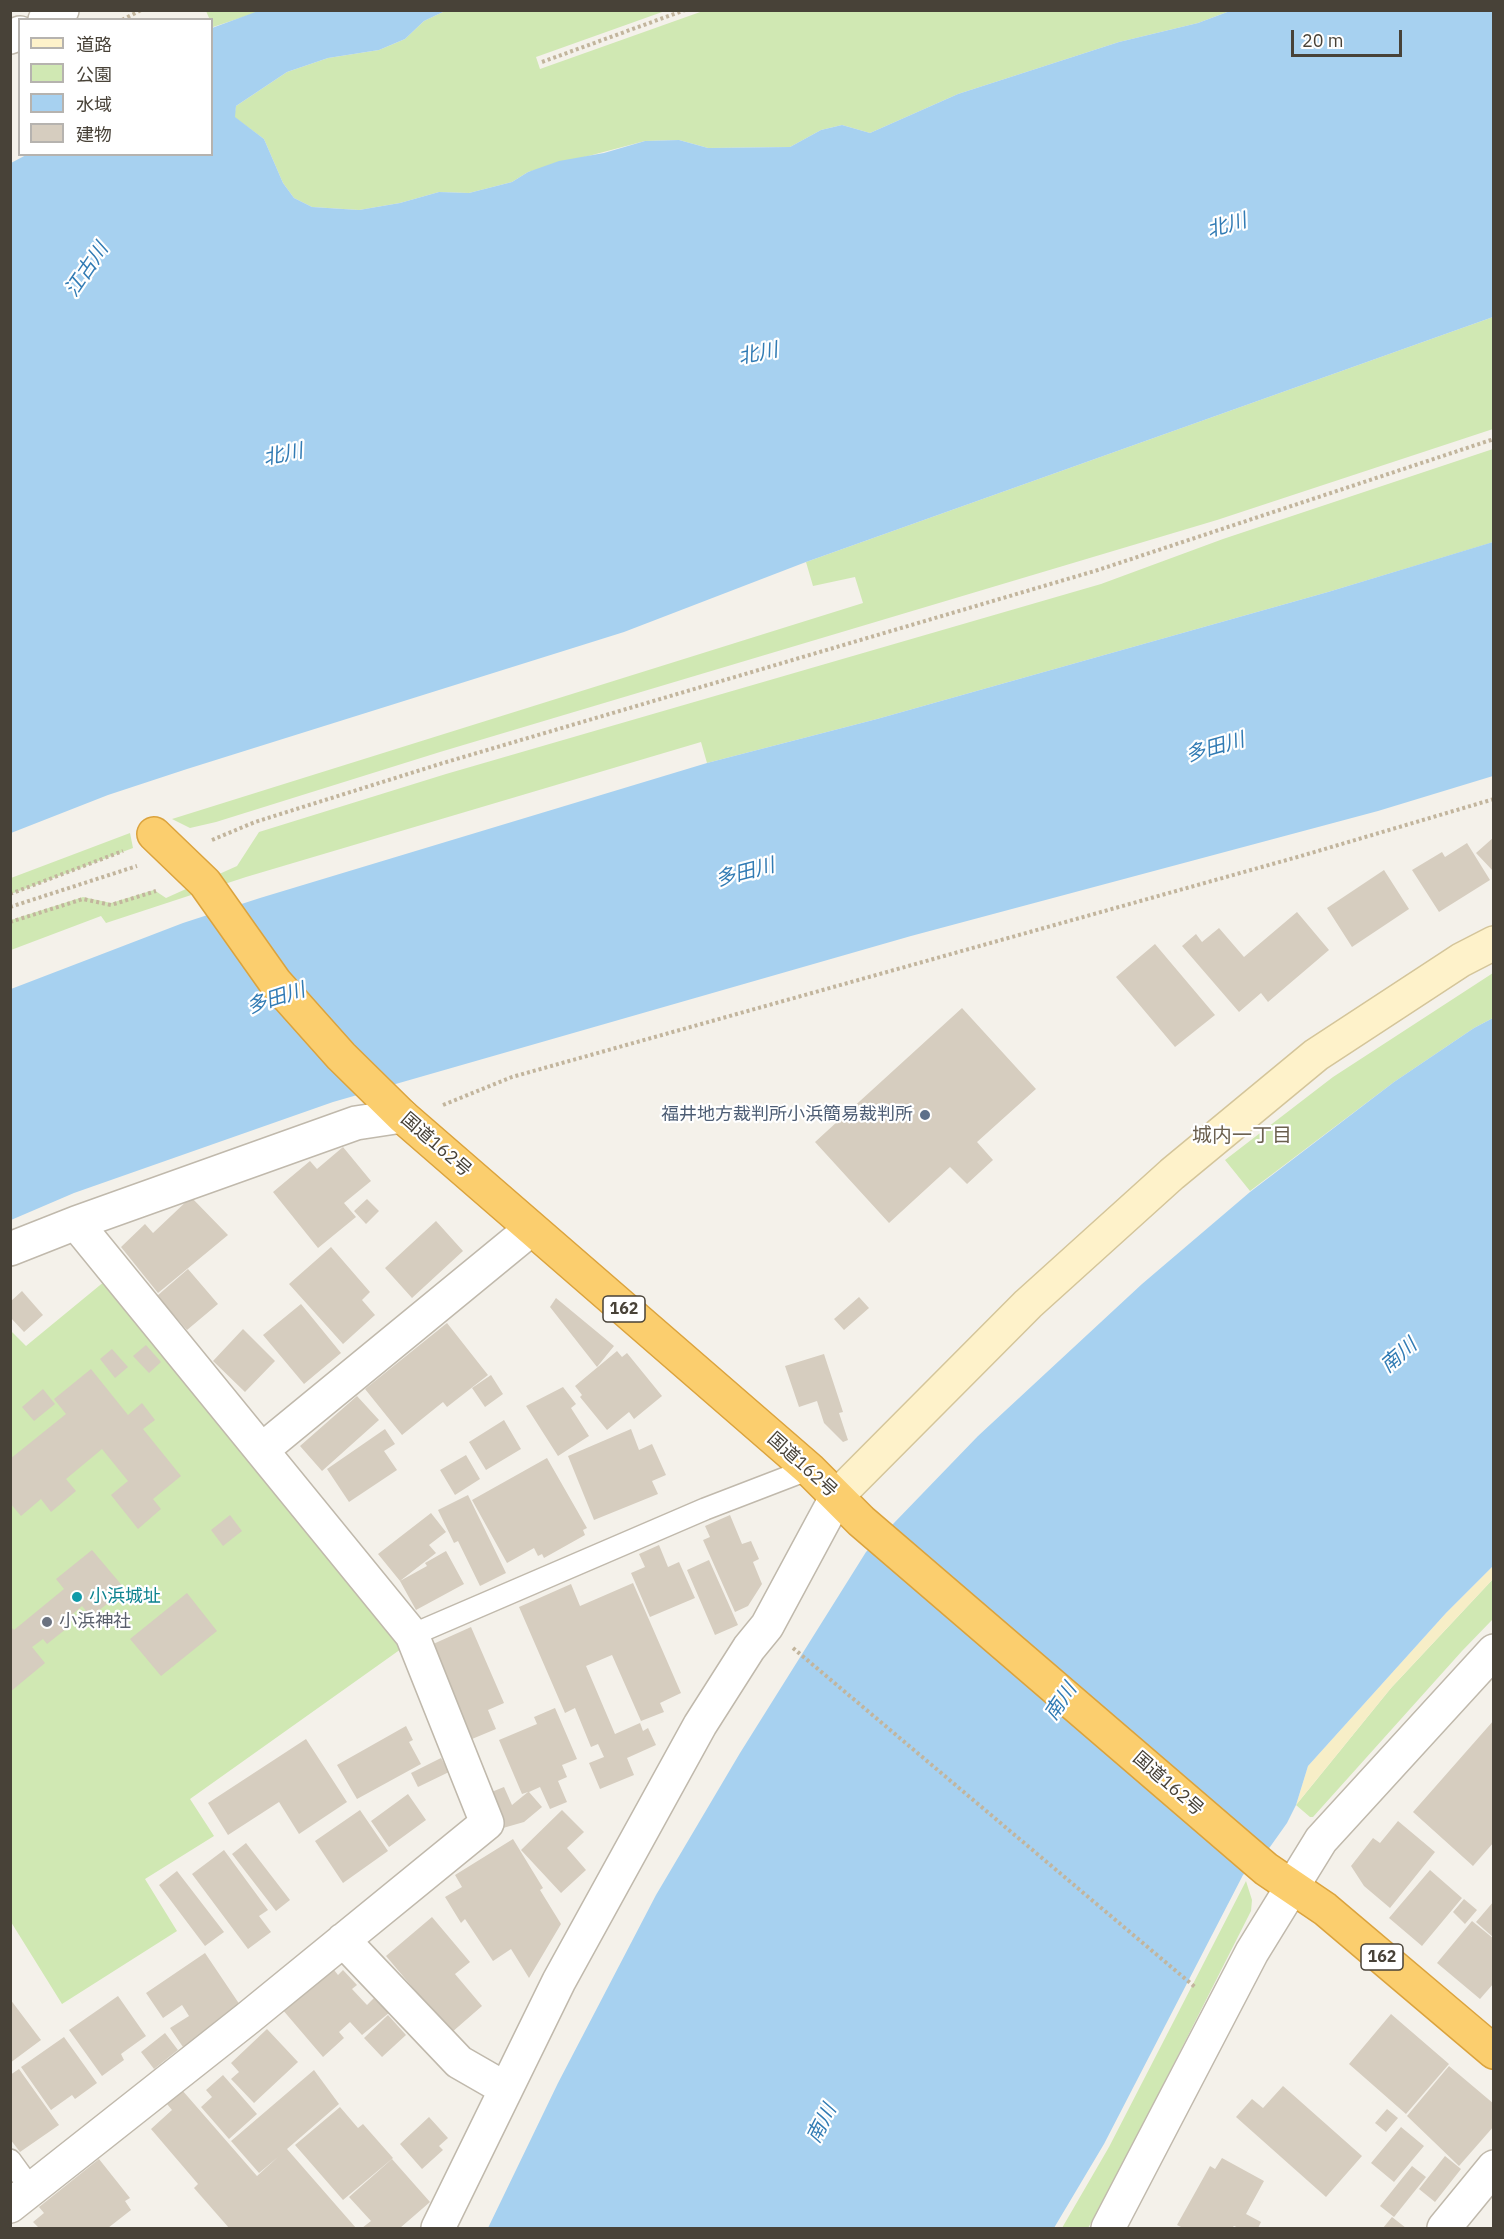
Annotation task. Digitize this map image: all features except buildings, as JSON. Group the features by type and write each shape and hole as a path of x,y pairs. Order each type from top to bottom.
{"highway":[{"name":"国道162号","path":"154,846 205,883 275,982 341,1056 394,1108 809,1470 861,1521 1279,1877 1325,1909 1494,2052"}],"street":[{"path":"48,18 62,10"},
{"path":"438,2229 559,1981 700,1725 749,1648 767,1626 837,1496 1028,1304 1172,1174 1316,1055 1461,960 1494,943"},
{"path":"10,1249 76,1222 394,1108"},
{"path":"21,2198 487,1823 412,1635 263,1449 76,1222"},
{"path":"263,1449 531,1229"},
{"path":"1108,2229 1252,1952 1279,1877 1322,1840 1494,1651"},
{"path":"343,1940 459,2062 506,2089"},
{"path":"1444,2229 1494,2167"}],"lane":[{"path":"412,1635 705,1509 809,1470"},
{"path":"10,2160 21,2198"}],"path":[{"path":"126,18 141,10"},
{"path":"542,62 685,10"},
{"path":"10,894 154,846 255,822 443,763 1098,570 1494,439"},
{"path":"449,1113 442,1105 513,1077 1289,859 1494,799"},
{"path":"10,907 154,846"},
{"path":"10,922 83,899 111,905 156,891"},
{"path":"767,1626 1222,2010"}],"green space":[{"path":"206,11 261,11 213,27 213,18 209,18"},
{"path":"445,11 665,11 536,57 540,69 703,11 1230,11 1198,23 1119,42 958,94 870,133 842,125 821,130 790,147 708,148 679,140 645,141 528,172 512,182 469,193 439,192 400,203 359,210 312,207 294,198 283,183 264,139 234,117 236,106 287,72 328,58 379,50 405,39 424,21"},
{"path":"1493,317 1493,429 1217,520 440,752 216,822 190,828 172,819 863,603 855,577 813,586 806,562"},
{"path":"1493,449 1493,542 1328,592 877,719 707,763 701,742 246,877 106,923 101,916 11,950 11,920 83,897 111,903 154,890 166,898 237,866 259,832 446,774 1101,584 1223,539"},
{"path":"130,833 133,848 11,894 11,878"},
{"path":"1493,973 1493,1018 1474,1028 1394,1082 1250,1191 1225,1160 1333,1077"},
{"path":"105,1281 401,1649 190,1799 214,1836 145,1879 177,1931 62,2004 11,1922 10,1330 26,1346"},
{"path":"1493,1579 1493,1619 1313,1817 1310,1817 1296,1805 1391,1688"},
{"path":"1246,1881 1252,1900 1251,1911 1106,2198 1088,2228 1062,2228 1109,2147"}],"sand":[{"path":"1493,1566 1493,1579 1391,1688 1296,1805 1308,1766 1446,1613"}],"water":[{"path":"261,10 445,11 424,21 405,39 379,50 328,58 287,72 236,106 235,117 264,139 283,183 294,198 312,207 359,210 400,203 439,192 469,193 512,182 528,172 559,161 604,153 645,141 679,140 708,148 790,147 821,130 842,125 870,133 958,94 1119,42 1198,23 1230,11 1493,11 1493,317 806,562 624,632 187,769 108,795 11,833 11,163 24,156 213,156 213,28"},
{"name":"多田川","path":"1493,542 1493,776 1378,811 911,936 333,1102 74,1193 11,1220 11,989 183,923 707,763 877,719 1328,592"},
{"name":"南川","path":"1493,1018 1493,1566 1446,1613 1308,1766 1296,1805 1287,1823 1270,1847 1243,1875 1104,2144 1054,2228 488,2228 558,2083 656,1895 740,1753 866,1552 978,1436 1142,1284 1250,1192 1394,1082 1474,1028"}],"place":[{"name":"福井地方裁判所小浜簡易裁判所","path":"925,1115"},
{"name":"小浜城址","path":"77,1597"},
{"name":"小浜神社","path":"47,1622"}],"district":[{"name":"城内一丁目","path":"1242,1136"}],"water label":[{"name":"北川","path":"1227,226"},
{"name":"江古川","path":"87,270"},
{"name":"北川","path":"758,354"},
{"name":"北川","path":"283,455"}]}
